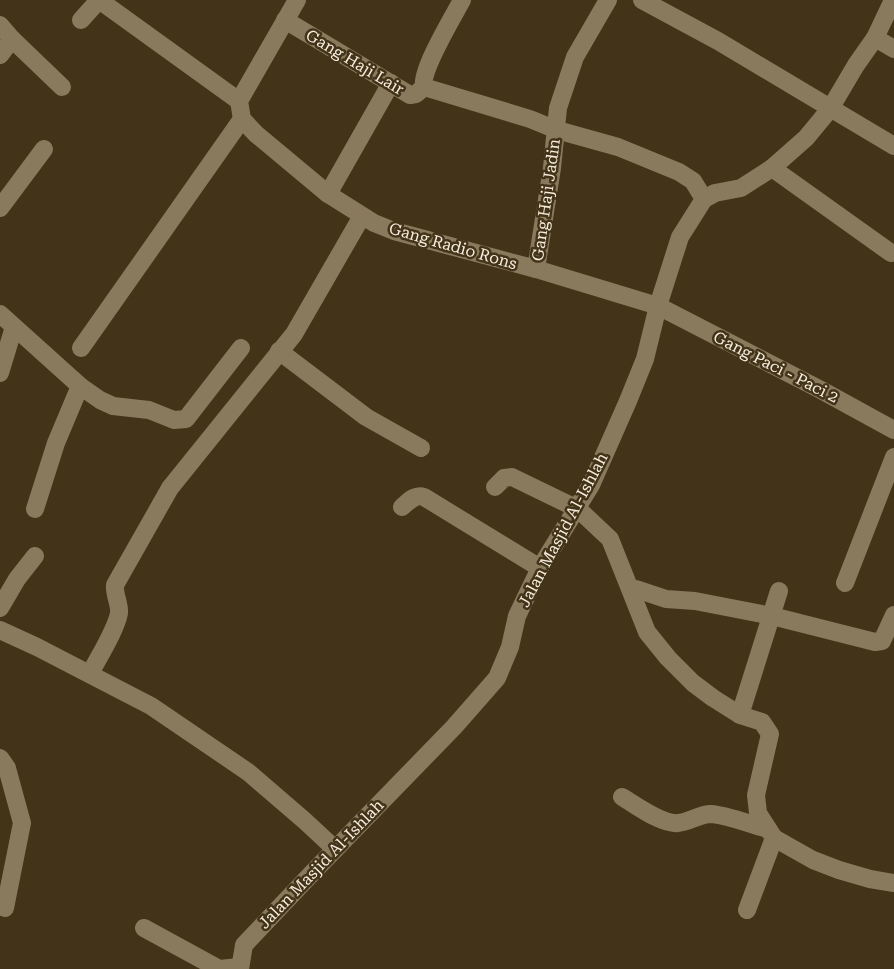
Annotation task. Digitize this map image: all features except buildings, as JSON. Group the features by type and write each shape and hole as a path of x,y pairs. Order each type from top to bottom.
{"street":[{"path":"81,20 99,0 239,102"},
{"path":"81,348 242,120 239,102 297,0"},
{"path":"462,0 429,65 423,82 424,87 530,119 557,130 618,147 679,172 693,181 704,200 716,193 741,188 772,168 806,138 830,109 856,65 875,38 893,0"},
{"name":"Gang Haji Jadin","path":"536,269 557,130 558,108 575,57 608,0"},
{"path":"642,0 718,41 894,146"},
{"name":"Gang Haji Lair","path":"285,20 410,95 416,94 424,87"},
{"path":"0,25 62,87"},
{"path":"875,38 894,49"},
{"path":"0,55 12,39"},
{"path":"328,194 391,84"},
{"name":"Gang Radio Rons","path":"242,120 328,194 362,216 394,231 536,269 658,306"},
{"path":"0,208 44,149"},
{"path":"772,168 891,253"},
{"name":"Jalan Masjid Al-Ishlah","path":"240,968 244,945 460,720 497,678 510,647 517,616 540,568 591,485 632,392 645,359 658,306 680,237 704,200"},
{"path":"90,674 116,623 119,613 119,606 114,594 117,581 170,488 294,334 362,216"},
{"name":"Gang Paci - Paci 2","path":"658,306 822,390 894,430"},
{"path":"0,314 80,386 113,406 149,410 174,420 186,419 241,348"},
{"path":"0,374 14,327"},
{"path":"280,350 366,417 420,448"},
{"path":"35,509 56,443 80,386"},
{"path":"845,583 894,457"},
{"path":"495,487 504,478 512,477 578,509 610,539 647,632 668,658 693,683 713,698 740,714 762,722 770,734 756,795 758,813 771,833"},
{"path":"402,507 415,497 424,497 540,568"},
{"path":"0,608 17,579 35,556"},
{"path":"636,589 666,599 695,601 772,616 875,642 882,641 894,616"},
{"path":"740,714 779,591"},
{"path":"0,630 151,706 248,772 335,849"},
{"path":"0,758 7,768 22,824 7,864 5,908"},
{"path":"622,797 662,820 676,824 686,822 698,816 714,814 771,833 813,860 839,870 870,879 894,883"},
{"path":"747,910 771,833"},
{"path":"144,928 219,969 240,968"}]}
